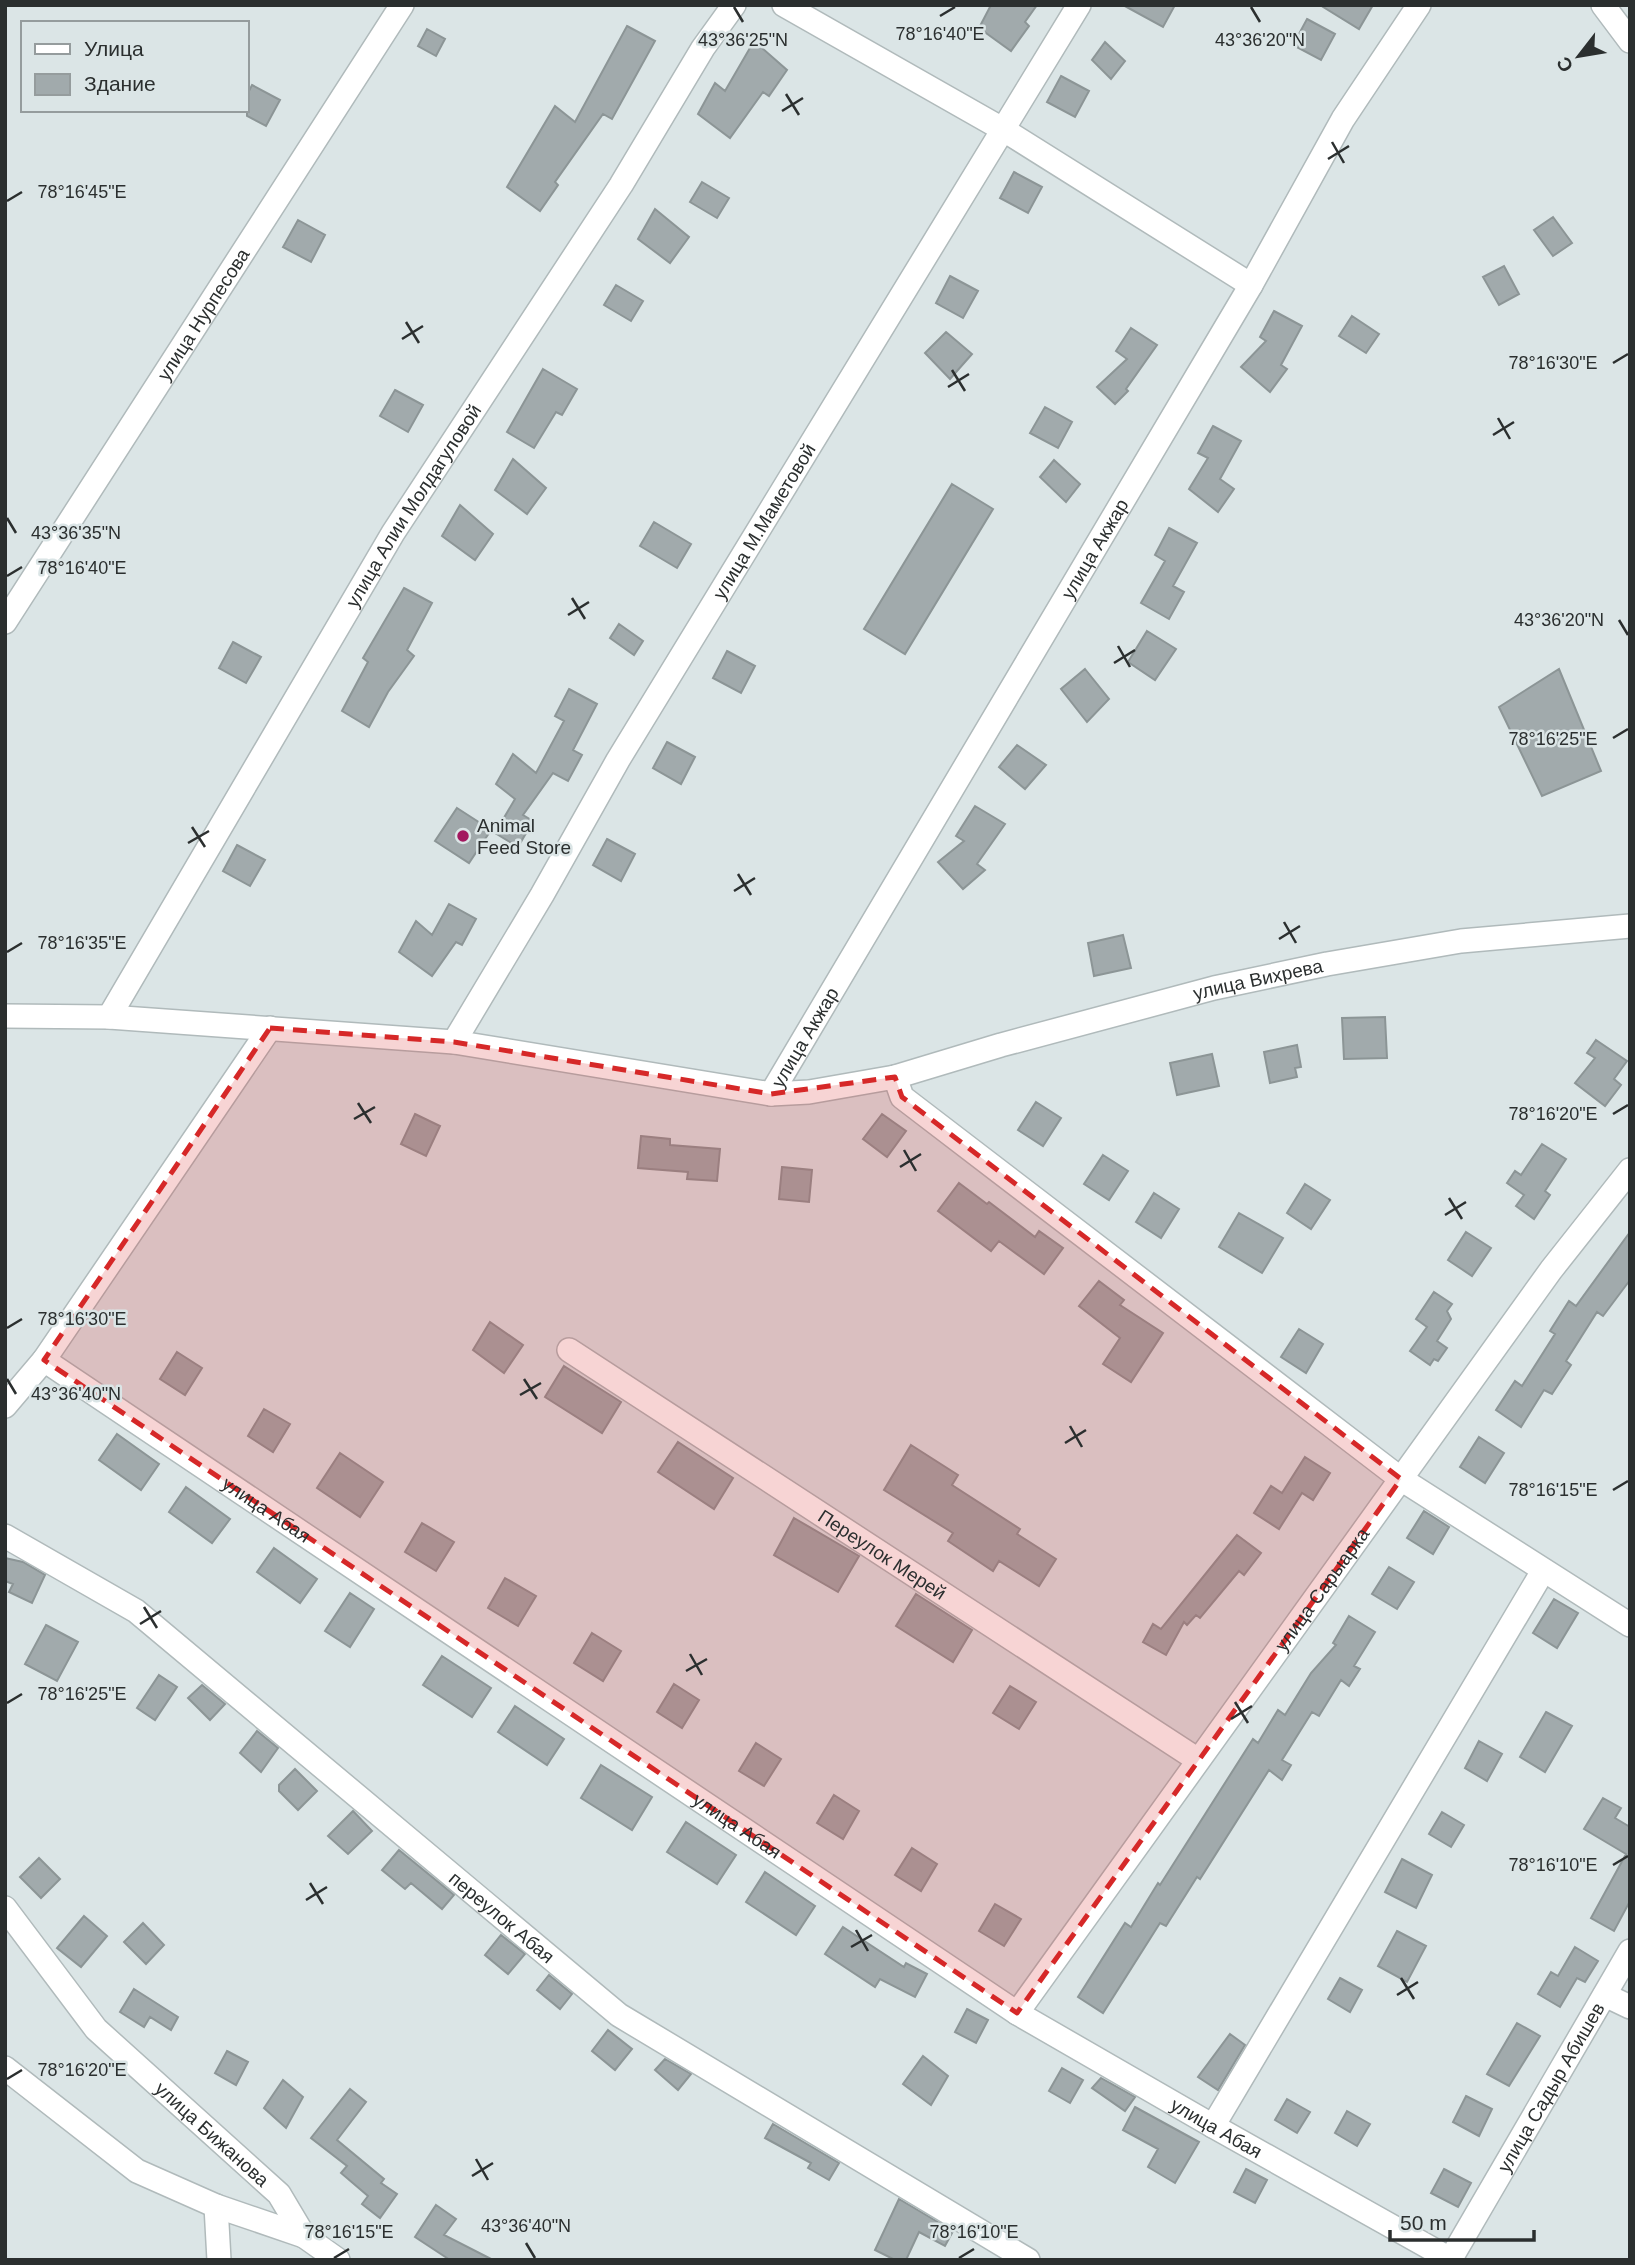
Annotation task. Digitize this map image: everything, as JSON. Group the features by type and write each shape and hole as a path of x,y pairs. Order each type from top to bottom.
{"street":[{"name":"улица Нурпесова","path":"5,622 402,5"},
{"name":"улица Алии Молдагуловой","path":"109,1017 393,533 621,185 703,48 734,5"},
{"path":"784,5 1004,130 1251,285"},
{"name":"улица М.Маметовой","path":"454,1042 618,760 1079,5"},
{"name":"улица Акжар","path":"771,1094 1251,285 1343,119 1419,5"},
{"path":"1603,5 1630,41"},
{"name":"улица Вихрева","path":"5,1016 109,1017 454,1042 771,1094 809,1092 895,1077 1001,1045 1214,988 1327,964 1461,941 1630,926"},
{"path":"6,1403 44,1360 270,1028"},
{"path":"895,1077 902,1097 1401,1479 1630,1625"},
{"name":"улица Сарыарка","path":"1017,2013 1551,1270 1630,1170"},
{"name":"Переулок Мерей","path":"569,1350 1198,1760"},
{"name":"улица Абая","path":"44,1360 1017,2013 1450,2259"},
{"name":"переулок Абая","path":"5,1536 136,1611 619,2015 1028,2260"},
{"path":"1213,2126 1542,1571"},
{"name":"улица Бижанова","path":"5,1908 96,2029 279,2194 304,2236 338,2260"},
{"name":"улица Садыр Абишев","path":"1450,2259 1630,1951"},
{"path":"1605,1995 1630,2007"},
{"path":"5,2068 137,2171 216,2206 304,2236"},
{"path":"216,2206 219,2260"}],"highlighted area":[{"path":"270,1028 454,1042 771,1094 895,1077 902,1097 1401,1479 1017,2013 44,1360"}],"building":[{"path":"991,5 1037,5 1025,22 1029,26 1011,51 979,28"},
{"path":"1123,5 1175,5 1163,27"},
{"path":"1320,5 1373,5 1359,29"},
{"path":"1307,19 1335,34 1321,60 1293,45"},
{"path":"627,26 655,41 612,119 603,114 555,182 558,185 540,211 507,187 555,106 575,122"},
{"path":"427,29 445,39 436,56 418,46"},
{"path":"754,41 787,70 769,96 763,92 730,138 698,114 715,83 725,91"},
{"path":"1105,42 1125,61 1111,79 1092,60"},
{"path":"1061,76 1089,91 1075,117 1047,102"},
{"path":"252,85 280,100 266,126 247,116 248,93"},
{"path":"1014,172 1042,187 1028,213 1000,198"},
{"path":"702,182 729,198 717,218 690,202"},
{"path":"655,209 689,237 670,263 638,239"},
{"path":"1553,217 1572,243 1553,256 1534,230"},
{"path":"298,220 325,235 311,262 283,247"},
{"path":"1504,266 1519,294 1499,305 1483,277"},
{"path":"950,276 978,291 963,318 936,303"},
{"path":"616,285 643,301 631,321 604,305"},
{"path":"1274,311 1302,326 1281,365 1287,369 1270,392 1241,367 1266,341 1260,337"},
{"path":"1352,316 1379,334 1366,353 1339,336"},
{"path":"1131,328 1157,345 1126,389 1128,391 1115,404 1097,387 1127,359 1116,351"},
{"path":"946,332 972,354 950,379 925,353"},
{"path":"543,369 577,389 562,415 556,412 534,448 507,432"},
{"path":"395,390 423,405 408,432 380,416"},
{"path":"1045,407 1072,422 1058,448 1030,433"},
{"path":"1213,426 1241,441 1220,479 1234,489 1218,512 1189,489 1208,458 1198,453"},
{"path":"513,459 546,488 527,514 495,490"},
{"path":"1054,460 1080,484 1066,502 1040,477"},
{"path":"952,484 993,509 905,654 864,629"},
{"path":"460,505 493,534 475,560 442,536"},
{"path":"654,522 691,544 677,568 640,546"},
{"path":"1169,528 1197,543 1173,586 1184,592 1169,619 1141,603 1165,561 1155,555"},
{"path":"404,588 432,603 407,650 414,656 388,692 369,727 342,711 368,662 363,658"},
{"path":"619,624 643,641 634,655 610,638"},
{"path":"1147,631 1176,649 1155,680 1128,662"},
{"path":"233,642 261,657 246,683 219,668"},
{"path":"727,651 755,666 741,693 713,678"},
{"path":"1085,669 1109,699 1087,722 1061,689"},
{"path":"1559,669 1601,771 1542,796 1499,707"},
{"path":"569,689 597,704 573,750 582,755 568,781 553,773 523,815 533,821 518,847 495,833 515,799 496,784 513,754 536,773 564,721 555,716"},
{"path":"667,742 695,757 681,784 653,768"},
{"path":"1017,745 1046,765 1025,789 999,767"},
{"path":"975,806 1005,824 977,864 985,870 963,889 938,862 964,841 956,836"},
{"name":"Animal Feed Store","path":"457,808 491,830 469,863 435,841"},
{"path":"607,839 635,854 621,881 593,865"},
{"path":"237,845 265,860 250,886 223,871"},
{"path":"449,904 476,919 462,945 456,942 432,976 399,952 416,921 432,935"},
{"path":"1123,935 1131,968 1094,976 1088,943"},
{"path":"1385,1017 1387,1058 1344,1059 1342,1018"},
{"path":"1596,1040 1627,1061 1614,1079 1621,1085 1605,1106 1575,1083 1595,1058 1587,1053"},
{"path":"1297,1045 1301,1067 1295,1068 1297,1077 1270,1083 1264,1052"},
{"path":"1212,1054 1219,1086 1177,1095 1170,1063"},
{"path":"1036,1102 1061,1118 1043,1146 1018,1130"},
{"path":"415,1114 440,1126 426,1156 401,1144"},
{"path":"882,1114 906,1131 887,1157 863,1139"},
{"path":"641,1136 670,1139 670,1145 720,1149 717,1181 687,1179 688,1172 638,1168"},
{"path":"1542,1144 1566,1159 1545,1191 1550,1195 1534,1219 1516,1206 1524,1195 1507,1183 1515,1171 1521,1175"},
{"path":"1103,1155 1128,1171 1109,1200 1084,1184"},
{"path":"782,1167 812,1170 809,1202 779,1199"},
{"path":"959,1183 1035,1237 1039,1231 1063,1248 1044,1274 999,1241 991,1251 938,1211"},
{"path":"1305,1184 1330,1200 1311,1229 1287,1213"},
{"path":"1154,1193 1179,1209 1161,1238 1136,1222"},
{"path":"1239,1213 1283,1238 1262,1273 1219,1247"},
{"path":"1466,1232 1491,1248 1472,1276 1448,1260"},
{"path":"1630,1232 1630,1280 1603,1316 1597,1312 1566,1361 1571,1365 1552,1394 1544,1390 1521,1427 1496,1410 1515,1381 1522,1386 1555,1334 1550,1331 1569,1301 1576,1306"},
{"path":"1099,1281 1124,1300 1120,1305 1163,1333 1131,1382 1103,1364 1120,1338 1079,1306"},
{"path":"1434,1292 1452,1304 1447,1311 1451,1319 1437,1341 1447,1348 1438,1361 1434,1359 1430,1365 1410,1351 1427,1327 1416,1319"},
{"path":"490,1322 523,1345 504,1373 473,1350"},
{"path":"1299,1329 1323,1344 1306,1373 1281,1357"},
{"path":"177,1352 202,1368 185,1395 160,1379"},
{"path":"564,1366 621,1402 602,1433 545,1397"},
{"path":"264,1409 290,1424 273,1452 248,1436"},
{"path":"117,1434 159,1464 141,1490 99,1460"},
{"path":"1479,1437 1504,1453 1485,1483 1460,1467"},
{"path":"678,1442 733,1478 714,1509 658,1472"},
{"path":"911,1445 958,1475 952,1485 1020,1529 1017,1534 1056,1559 1039,1586 999,1561 993,1571 948,1541 953,1533 884,1490"},
{"path":"340,1453 383,1482 360,1517 317,1488"},
{"path":"1305,1457 1330,1473 1313,1500 1302,1493 1279,1529 1254,1513 1271,1486 1282,1493"},
{"path":"186,1487 230,1519 212,1543 169,1512"},
{"path":"1424,1511 1449,1527 1433,1554 1407,1538"},
{"path":"794,1518 859,1556 838,1592 774,1555"},
{"path":"422,1523 454,1542 436,1571 405,1552"},
{"path":"1237,1535 1261,1553 1244,1575 1239,1571 1200,1618 1196,1615 1187,1625 1184,1622 1166,1655 1143,1642 1153,1624 1161,1629"},
{"path":"274,1548 317,1579 300,1603 257,1572"},
{"path":"5,1558 23,1562 45,1575 32,1603 9,1592 13,1584 5,1581"},
{"path":"1389,1567 1414,1582 1397,1609 1372,1594"},
{"path":"505,1578 536,1596 518,1626 488,1608"},
{"path":"350,1593 374,1609 350,1647 325,1631"},
{"path":"916,1594 972,1630 953,1662 896,1626"},
{"path":"1554,1599 1578,1613 1557,1648 1533,1633"},
{"path":"1349,1616 1375,1632 1354,1666 1360,1669 1349,1686 1341,1680 1319,1716 1312,1712 1282,1760 1291,1765 1282,1780 1269,1770 1200,1879 1197,1877 1166,1926 1160,1923 1103,2013 1078,1997 1125,1923 1131,1927 1158,1883 1160,1885 1253,1739 1258,1743 1278,1710 1285,1715 1311,1673 1336,1645 1333,1643"},
{"path":"46,1625 78,1642 57,1681 25,1664"},
{"path":"592,1633 621,1651 603,1681 574,1663"},
{"path":"442,1656 491,1688 472,1717 423,1685"},
{"path":"159,1675 177,1687 155,1720 137,1708"},
{"path":"674,1684 699,1700 682,1728 657,1712"},
{"path":"202,1685 225,1704 210,1720 188,1698"},
{"path":"1010,1686 1036,1702 1019,1729 993,1713"},
{"path":"515,1706 564,1739 547,1765 498,1732"},
{"path":"1546,1712 1572,1726 1545,1772 1520,1757"},
{"path":"257,1731 278,1748 261,1772 240,1753"},
{"path":"1479,1741 1502,1754 1487,1781 1465,1768"},
{"path":"756,1743 781,1759 764,1786 739,1771"},
{"path":"601,1765 652,1797 632,1830 581,1798"},
{"path":"295,1769 317,1791 298,1810 279,1791 279,1785"},
{"path":"834,1795 859,1811 843,1839 817,1823"},
{"path":"1603,1798 1621,1808 1615,1818 1630,1827 1630,1901 1614,1931 1591,1918 1626,1854 1584,1829"},
{"path":"353,1811 372,1831 348,1854 328,1836"},
{"path":"1442,1812 1464,1825 1451,1847 1429,1834"},
{"path":"686,1822 736,1855 717,1884 667,1852"},
{"path":"912,1848 937,1864 921,1891 895,1875"},
{"path":"399,1850 454,1895 442,1909 411,1883 405,1889 382,1870"},
{"path":"39,1858 60,1879 41,1898 20,1877"},
{"path":"1402,1859 1432,1875 1416,1908 1385,1892"},
{"path":"765,1872 815,1906 796,1935 746,1902"},
{"path":"995,1904 1021,1919 1004,1946 979,1931"},
{"path":"84,1916 107,1936 81,1967 57,1948"},
{"path":"143,1923 164,1945 146,1964 124,1942"},
{"path":"843,1927 904,1967 906,1963 927,1974 915,1997 880,1979 875,1987 825,1954"},
{"path":"1397,1931 1426,1946 1407,1982 1378,1966"},
{"path":"501,1935 525,1954 508,1974 485,1955"},
{"path":"1575,1947 1598,1961 1585,1982 1577,1978 1560,2007 1538,1994 1551,1972 1558,1976"},
{"path":"549,1975 572,1994 560,2009 537,1990"},
{"path":"1340,1978 1362,1990 1350,2012 1328,1999"},
{"path":"134,1989 178,2017 171,2030 150,2017 144,2027 120,2012"},
{"path":"967,2009 988,2020 976,2043 955,2032"},
{"path":"1517,2023 1540,2036 1509,2086 1487,2074"},
{"path":"608,2030 632,2049 615,2070 592,2051"},
{"path":"1230,2034 1245,2045 1218,2090 1198,2077"},
{"path":"227,2051 248,2062 236,2085 215,2073"},
{"path":"923,2056 948,2076 931,2105 903,2084"},
{"path":"665,2059 691,2074 678,2090 655,2070"},
{"path":"1062,2068 1083,2080 1070,2103 1049,2091"},
{"path":"1101,2078 1135,2097 1125,2111 1092,2088"},
{"path":"283,2080 303,2097 286,2128 264,2108"},
{"path":"350,2089 366,2102 337,2140 384,2179 381,2183 397,2194 380,2218 362,2204 368,2196 341,2173 347,2166 311,2138"},
{"path":"1466,2096 1492,2109 1479,2136 1453,2122"},
{"path":"1287,2099 1310,2112 1297,2133 1275,2120"},
{"path":"1135,2107 1199,2142 1175,2183 1148,2167 1158,2149 1123,2130"},
{"path":"1347,2111 1370,2124 1357,2146 1335,2133"},
{"path":"773,2124 839,2163 829,2180 808,2168 811,2163 765,2138"},
{"path":"1246,2169 1267,2180 1255,2203 1234,2192"},
{"path":"1444,2169 1471,2183 1458,2207 1431,2193"},
{"path":"899,2199 953,2231 945,2246 919,2232 906,2260 895,2260 875,2250"},
{"path":"436,2205 456,2219 444,2235 493,2260 450,2260 415,2237"}],"place":[{"name":"Animal Feed Store","path":"463,836"}]}
